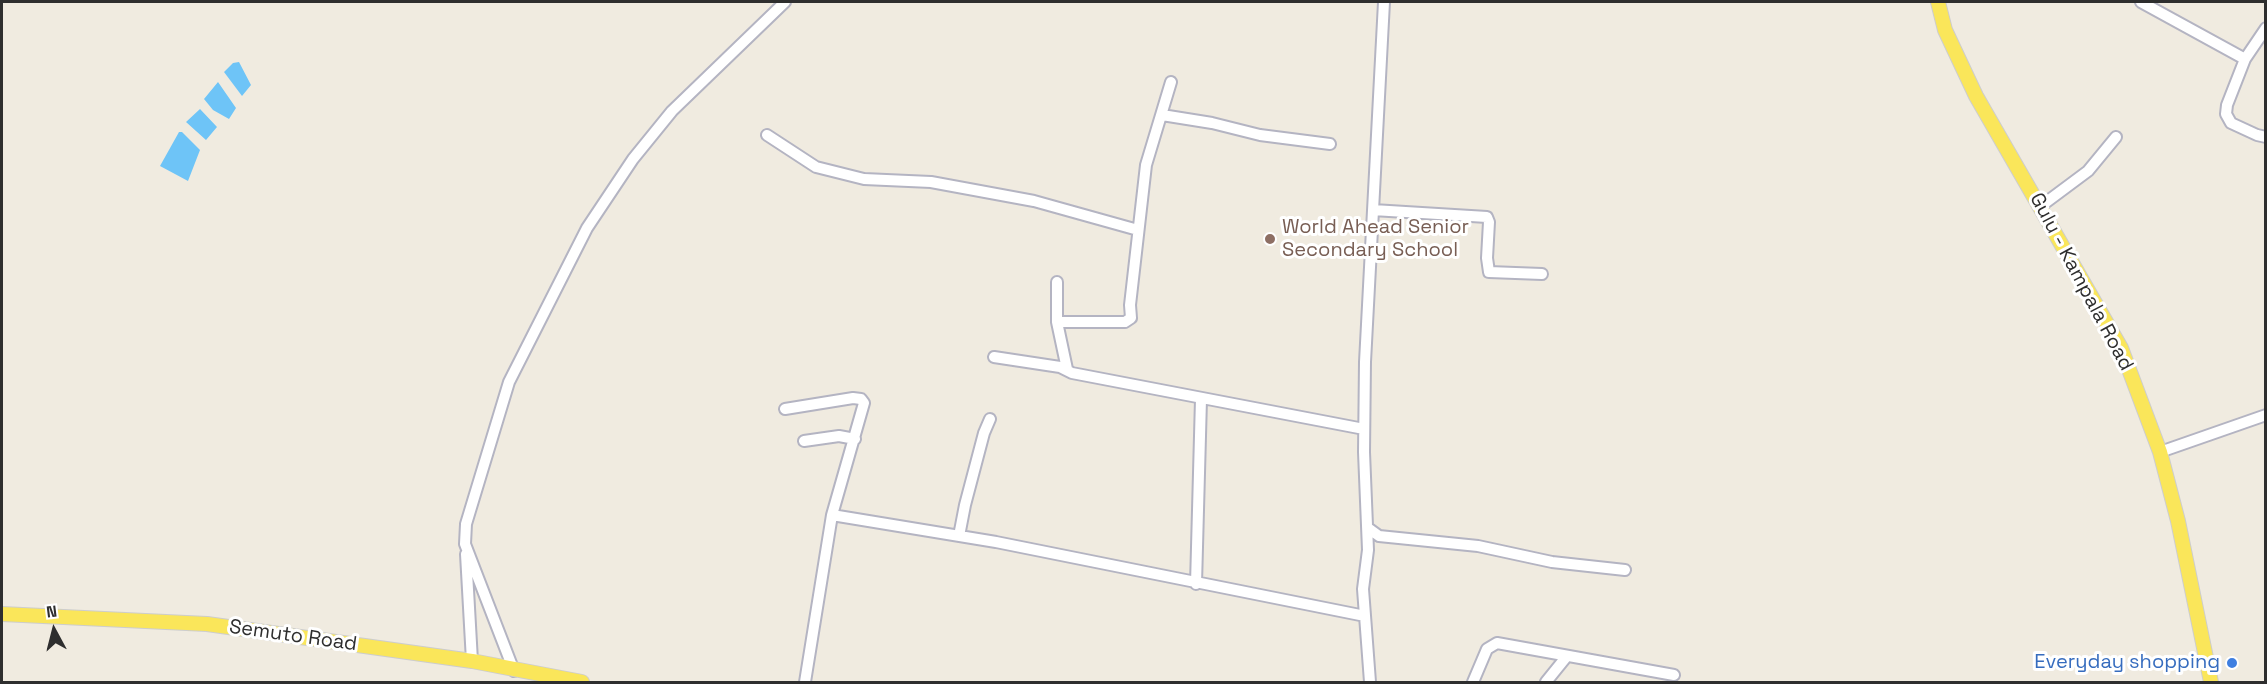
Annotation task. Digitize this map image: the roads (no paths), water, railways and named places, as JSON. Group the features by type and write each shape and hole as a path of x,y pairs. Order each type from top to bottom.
{"main road":[{"name":"Gulu - Kampala Road","path":"1938,2 1945,30 1976,96 2121,348 2160,452 2178,521 2211,682"},
{"name":"Semuto Road","path":"2,614 207,624 472,661 514,671 582,682"}],"street":[{"path":"472,661 465,544 466,524 509,382 587,228 633,159 672,111 785,2"},
{"path":"1370,682 1363,589 1367,564 1368,528 1364,429 1365,362 1384,2"},
{"path":"2142,2 2245,58"},
{"path":"2265,28 2245,58 2227,105 2226,114 2231,123 2265,137"},
{"path":"1057,322 1125,322 1131,318 1130,305 1146,165 1170,82"},
{"path":"1162,115 1212,123 1260,135 1330,144"},
{"path":"766,135 816,167 864,179 932,182 1034,201 1138,230"},
{"path":"2041,206 2088,171 2116,137"},
{"path":"1373,210 1487,217 1489,222 1487,258 1489,272 1542,274"},
{"path":"1057,282 1057,322 1067,369"},
{"path":"994,357 1067,369 1072,373 1364,429"},
{"path":"785,409 861,399 864,403 832,515 805,682"},
{"path":"1196,584 1201,399"},
{"path":"2160,452 2265,415"},
{"path":"959,536 964,506 990,418"},
{"path":"804,441 839,436 855,439"},
{"path":"832,515 959,536 1365,616"},
{"path":"1368,528 1379,536 1478,546 1552,562 1625,570"},
{"path":"465,544 514,671"},
{"path":"1473,682 1487,649 1497,643 1674,675"},
{"path":"1546,682 1567,656"}],"water":[{"path":"239,62 251,85 242,96 224,72 233,63"},
{"path":"218,82 236,108 229,119 213,110 204,99"},
{"path":"200,109 217,127 206,140 186,122"},
{"path":"179,132 182,132 200,150 188,181 160,166"}],"place":[{"name":"World Ahead Senior Secondary School","path":"1270,239"},
{"name":"Everyday shopping","path":"2232,663"}]}
